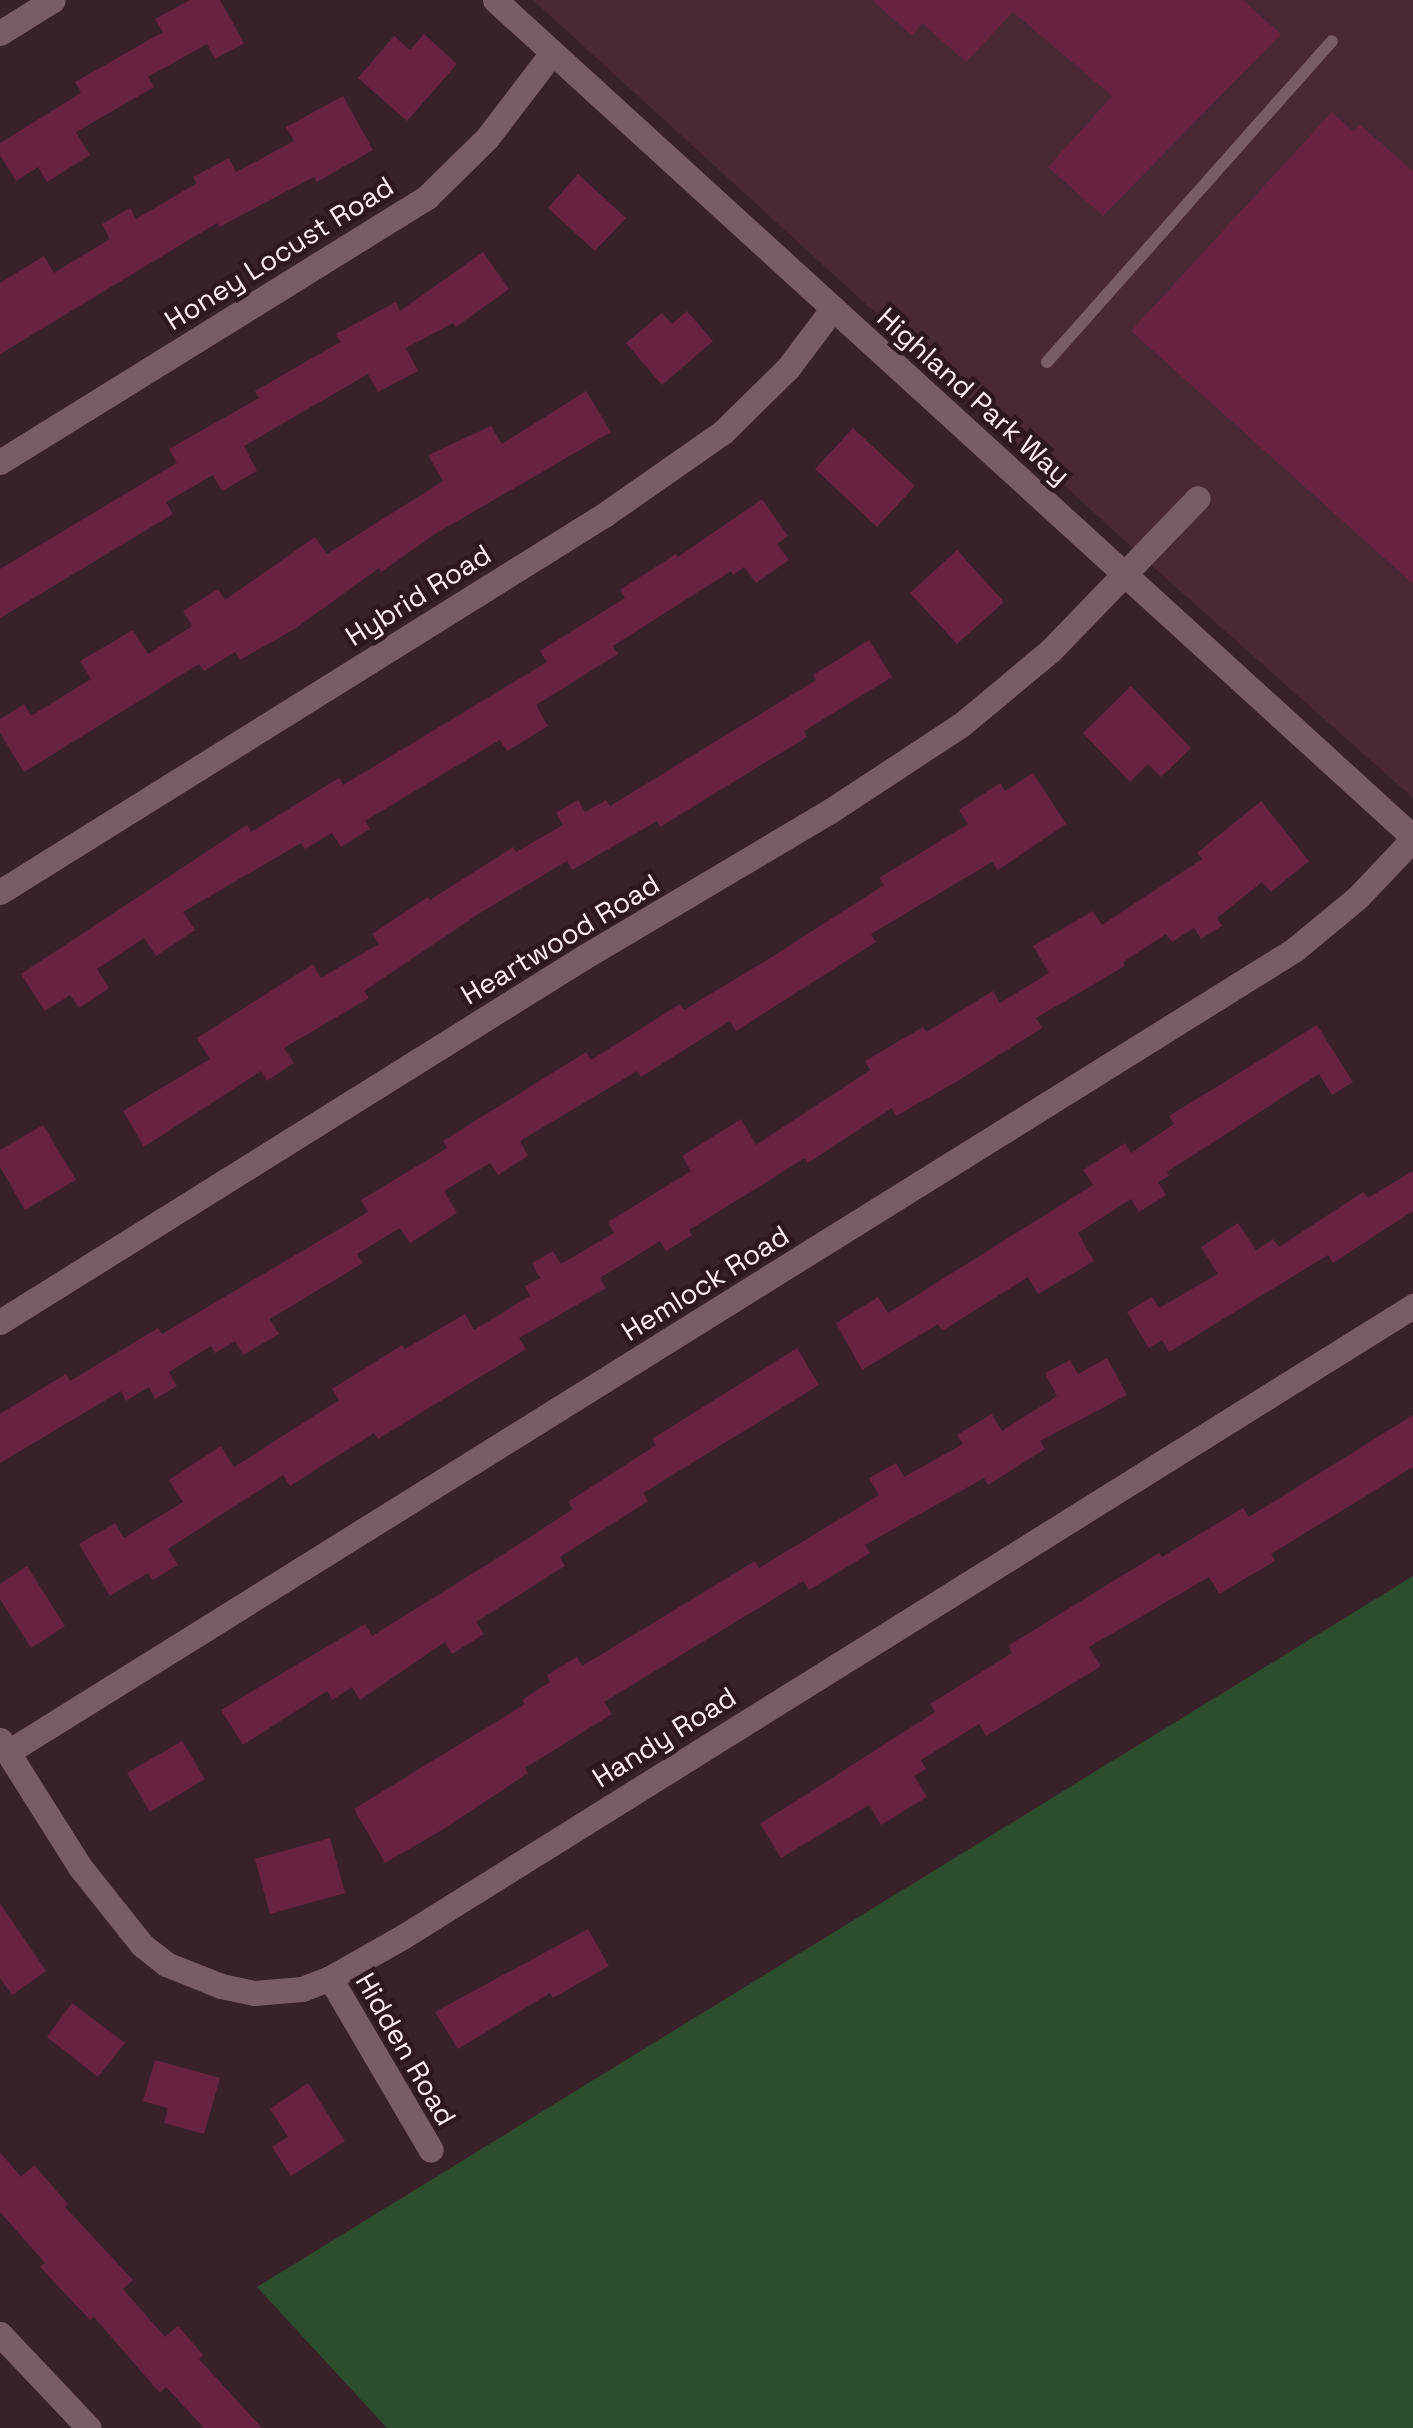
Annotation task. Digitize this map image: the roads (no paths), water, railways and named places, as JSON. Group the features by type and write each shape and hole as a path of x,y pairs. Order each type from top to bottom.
{"street":[{"path":"0,33 54,0"},
{"name":"Highland Park Way","path":"494,0 1413,838"},
{"name":"Honey Locust Road","path":"0,462 426,197 487,138 552,54"},
{"name":"Hybrid Road","path":"0,892 604,515 723,432 788,368 833,308"},
{"name":"Heartwood Road","path":"1,1319 584,957 830,811 961,725 1051,650 1198,498"},
{"name":"Hemlock Road","path":"4,1746 1294,950 1358,897 1413,838"},
{"name":"Handy Road","path":"4,1746 111,1912 166,1964 221,1986 254,1993 282,1992 330,1978 1413,1306"},
{"name":"Hidden Road","path":"330,1978 430,2150"},
{"path":"0,2334 89,2428"}],"lane":[{"path":"1046,362 1332,41"}]}
